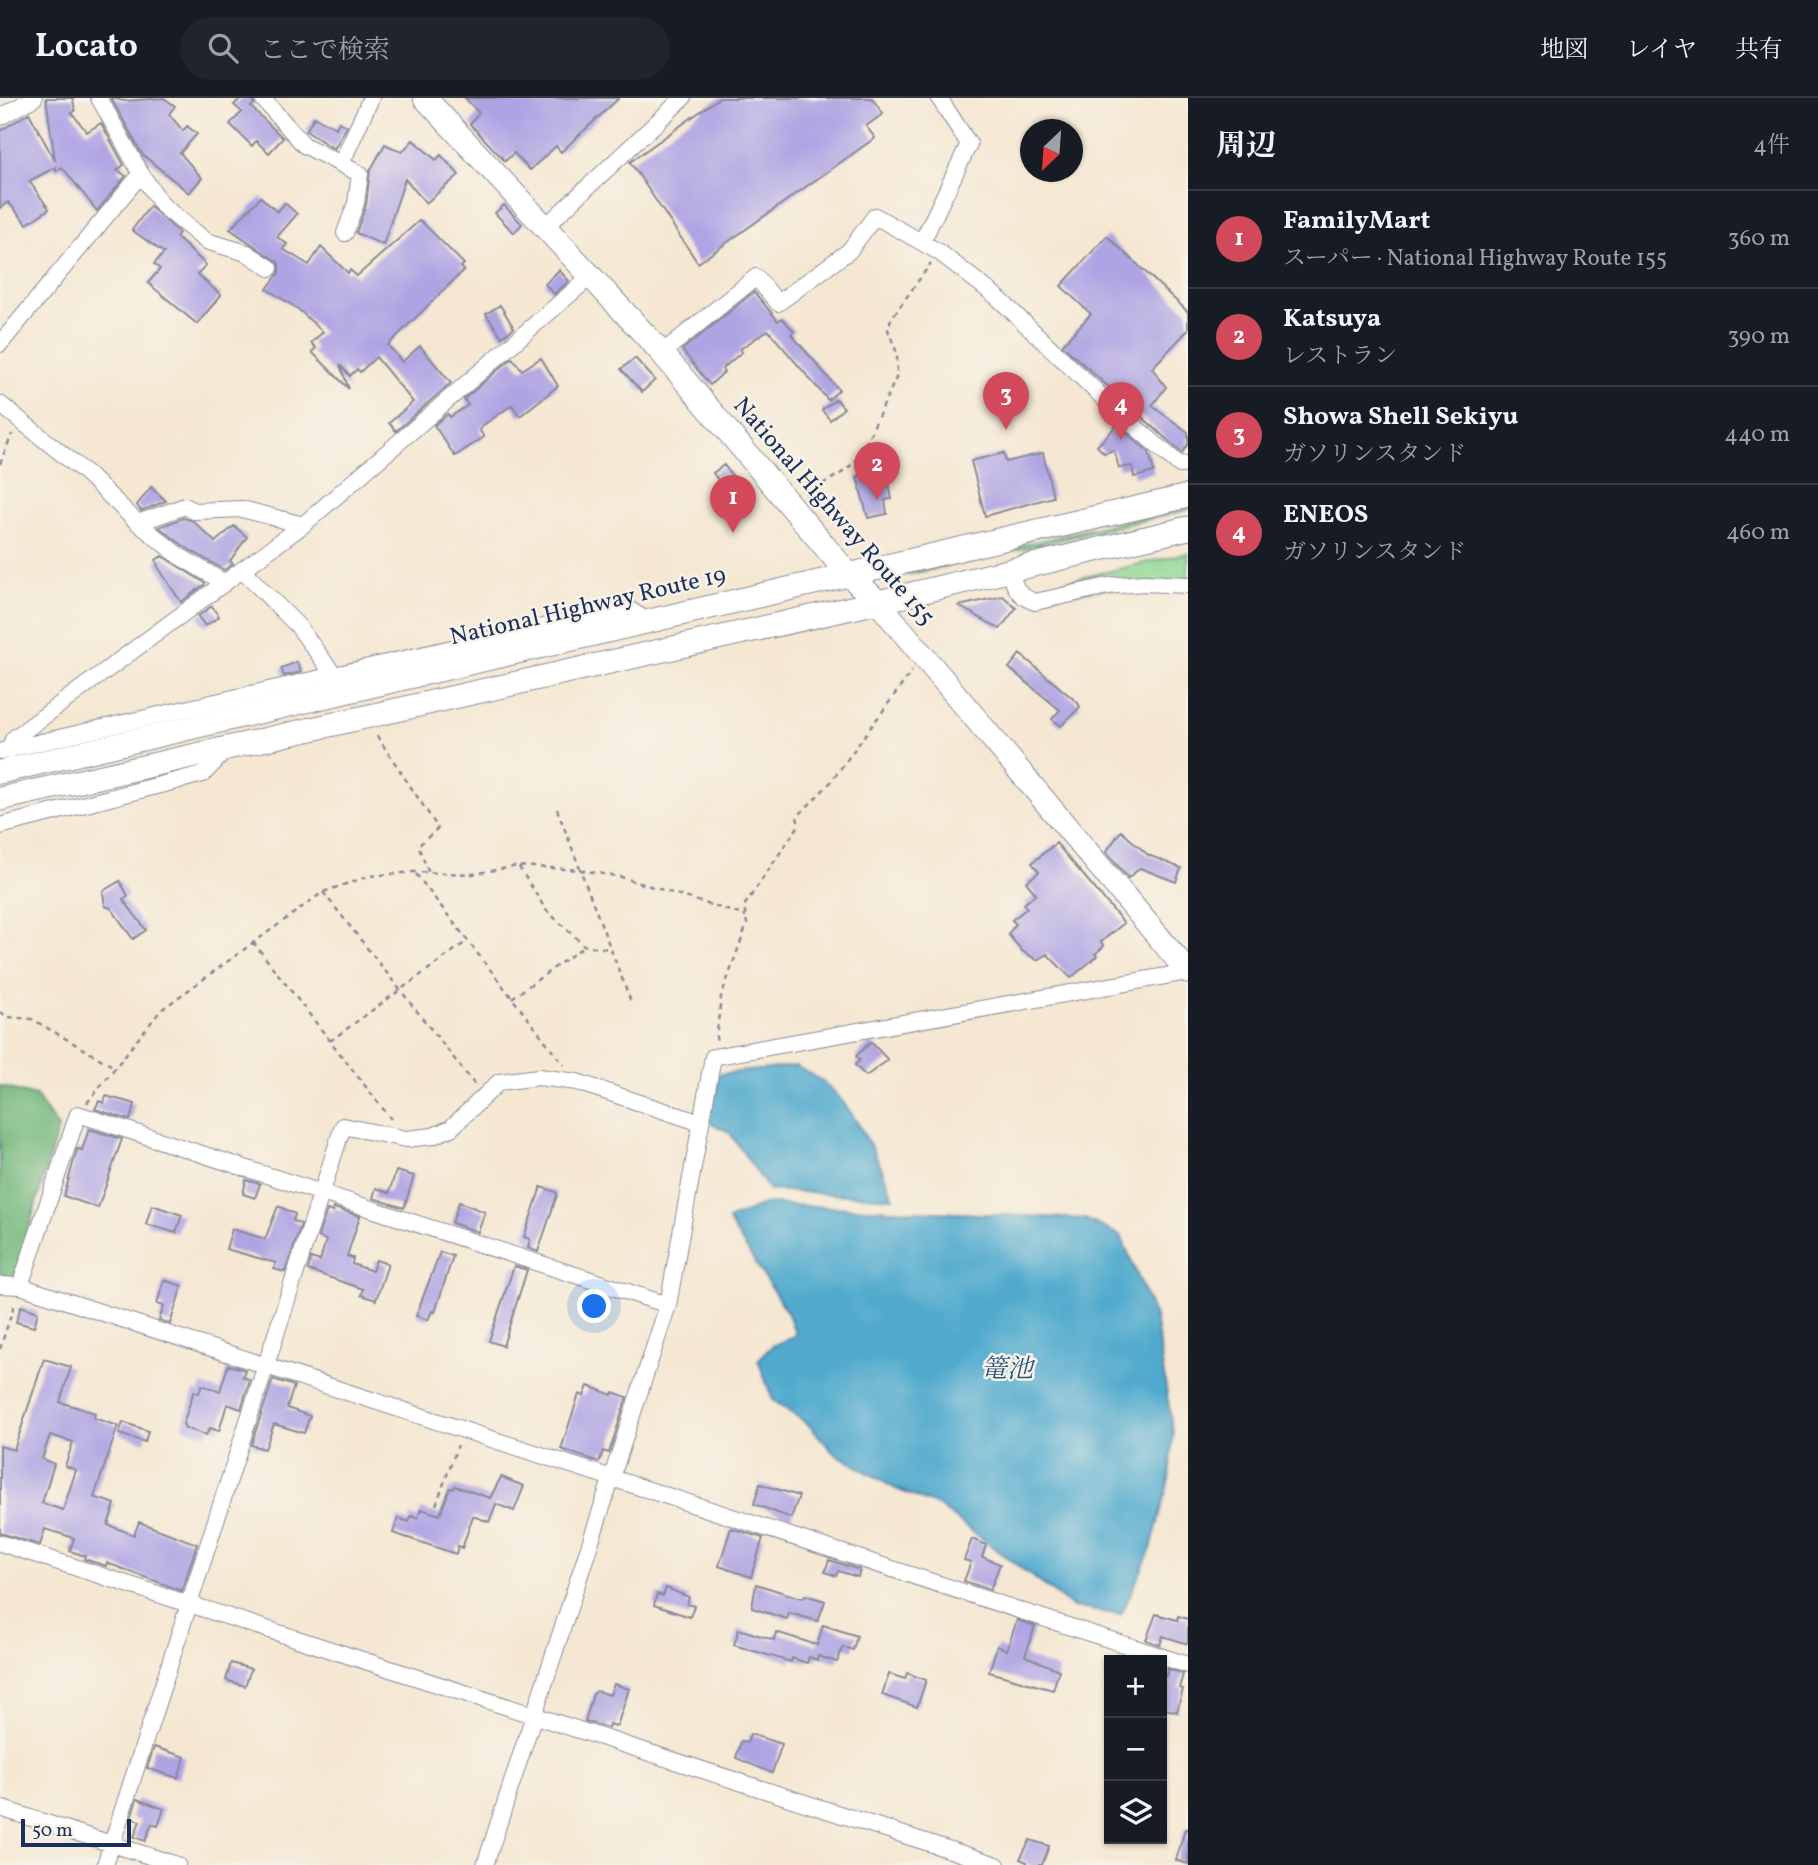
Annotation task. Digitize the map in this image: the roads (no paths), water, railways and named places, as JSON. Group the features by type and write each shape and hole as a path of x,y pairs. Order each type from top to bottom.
{"highway":[{"name":"National Highway Route 155","path":"425,98 662,353 848,574 877,602 1188,972"},
{"name":"National Highway Route 19","path":"0,772 1188,496"},
{"path":"0,799 225,751 1188,528"},
{"path":"1020,569 1045,570 1188,538"}],"street":[{"path":"0,117 34,98"},
{"path":"99,98 141,174 163,206 206,241 247,253 270,268"},
{"path":"262,98 304,145 360,174 356,203 345,233"},
{"path":"341,164 371,98"},
{"path":"545,227 683,98"},
{"path":"922,242 969,145 940,98"},
{"path":"0,344 141,174"},
{"path":"662,353 756,276 778,303 849,251 875,216 939,252 997,297 1118,412 1180,466 1188,464"},
{"path":"5,751 13,739 303,524 591,276"},
{"path":"0,404 86,473 138,523 179,556 225,583"},
{"path":"138,523 185,506 194,511 242,509 303,524"},
{"path":"1020,569 1015,589 1024,598 1035,601 1108,586 1188,585"},
{"path":"242,570 298,625 334,675"},
{"path":"5,751 608,612 630,610 646,621"},
{"path":"0,826 203,774 225,751"},
{"path":"485,1865 668,1305 713,1057 1188,972"},
{"path":"105,1865 343,1126 406,1139 433,1136 451,1128 499,1082 539,1077 577,1082 701,1123"},
{"path":"20,1286 78,1114 668,1305"},
{"path":"0,1284 20,1286 267,1365 1188,1664"},
{"path":"0,1542 996,1865"},
{"path":"0,1808 177,1865"}],"water":[{"path":"796,1066 835,1092 845,1105 874,1152 893,1198 769,1190 729,1132 707,1121 719,1074"},
{"name":"篭池","path":"765,1204 1085,1219 1121,1236 1155,1317 1173,1433 1169,1480 1151,1549 1121,1615 1073,1607 938,1506 896,1489 833,1452 808,1424 773,1400 758,1360 772,1346 796,1335 788,1314 728,1220"}],"place":[{"name":"Showa Shell Sekiyu","path":"1006,430"},
{"name":"ENEOS","path":"1121,440"},
{"name":"Katsuya","path":"877,500"},
{"name":"FamilyMart","path":"733,533"}]}
